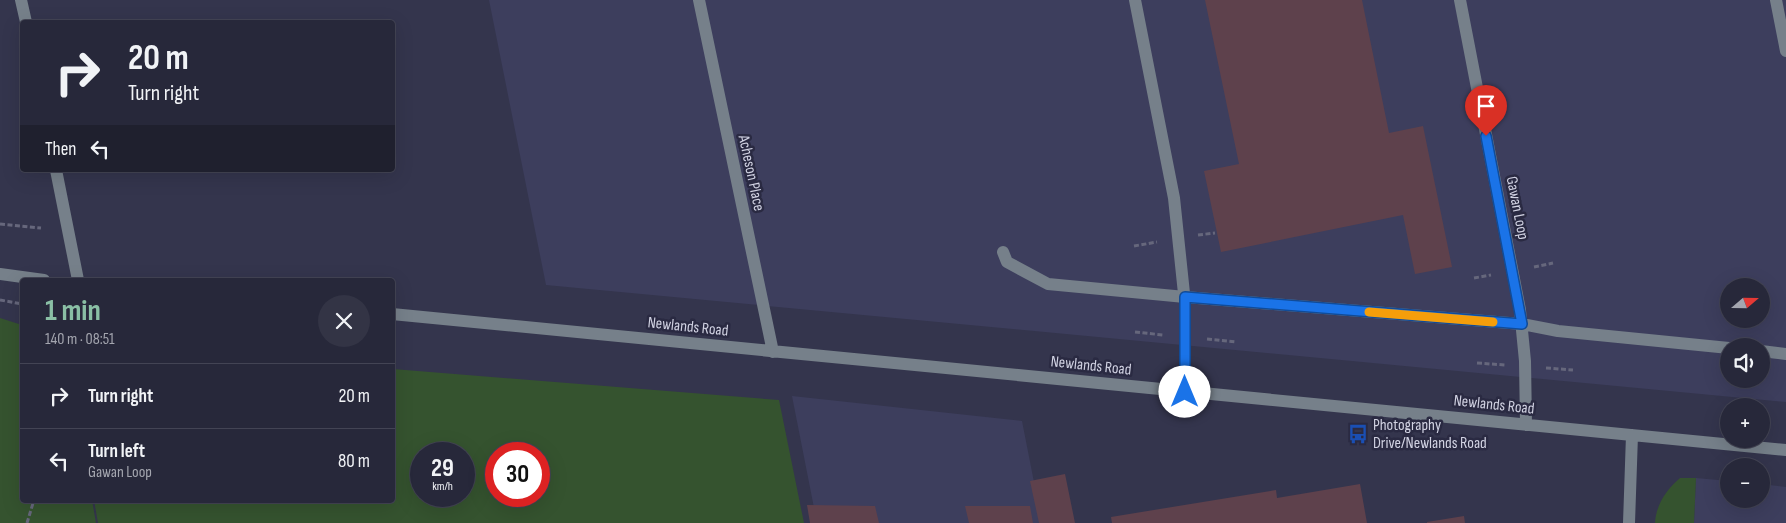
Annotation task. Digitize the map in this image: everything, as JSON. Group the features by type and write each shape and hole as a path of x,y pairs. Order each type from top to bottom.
{"street":[{"path":"21,0 26,20"},
{"name":"Acheson Place","path":"699,0 773,352"},
{"path":"1134,0 1174,198 1185,297 1185,392"},
{"name":"Gawan Loop","path":"1460,0 1522,324 1526,425"},
{"path":"1776,0 1786,51"},
{"path":"56,172 78,278"},
{"path":"1003,252 1007,262 1048,284 1522,324 1558,331 1720,347"},
{"path":"0,274 29,278"},
{"name":"Newlands Road","path":"395,314 1786,450"},
{"path":"1770,352 1786,354"},
{"path":"1629,523 1632,435"}],"path":[{"path":"0,224 40,228"},
{"path":"0,300 20,304"},
{"path":"27,523 33,503"}],"shaded area":[{"path":"489,0 1786,0 1786,402 1770,400 1770,398 1744,398 546,285"},
{"path":"792,396 1022,421 1042,523 817,523"},
{"path":"1696,478 1720,480 1720,508 1770,508 1770,485 1786,487 1786,523 1694,523"}],"green space":[{"path":"0,318 20,324 20,503 93,503 96,523 0,523"},
{"path":"395,369 779,400 804,523 98,523 95,503 395,503"},
{"path":"1680,478 1696,478 1694,523 1655,523 1657,510 1663,498"}],"building":[{"path":"1205,0 1362,0 1389,133 1423,126 1452,267 1415,274 1403,215 1221,252 1204,171 1239,164"},
{"path":"1065,474 1075,523 1039,523 1030,481"},
{"path":"1360,484 1367,523 1112,523 1111,517 1276,490 1277,498"},
{"path":"807,505 875,506 879,523 810,523"},
{"path":"965,506 1030,506 1033,523 969,523"},
{"path":"1464,516 1465,523 1427,523 1427,522"}],"slow traffic":[{"path":"1369,312 1493,322"}],"place":[{"name":"Photography Drive/Newlands Road","path":"1358,434"}],"route":[{"path":"1185,392 1185,297 1522,324 1486,136"}]}
